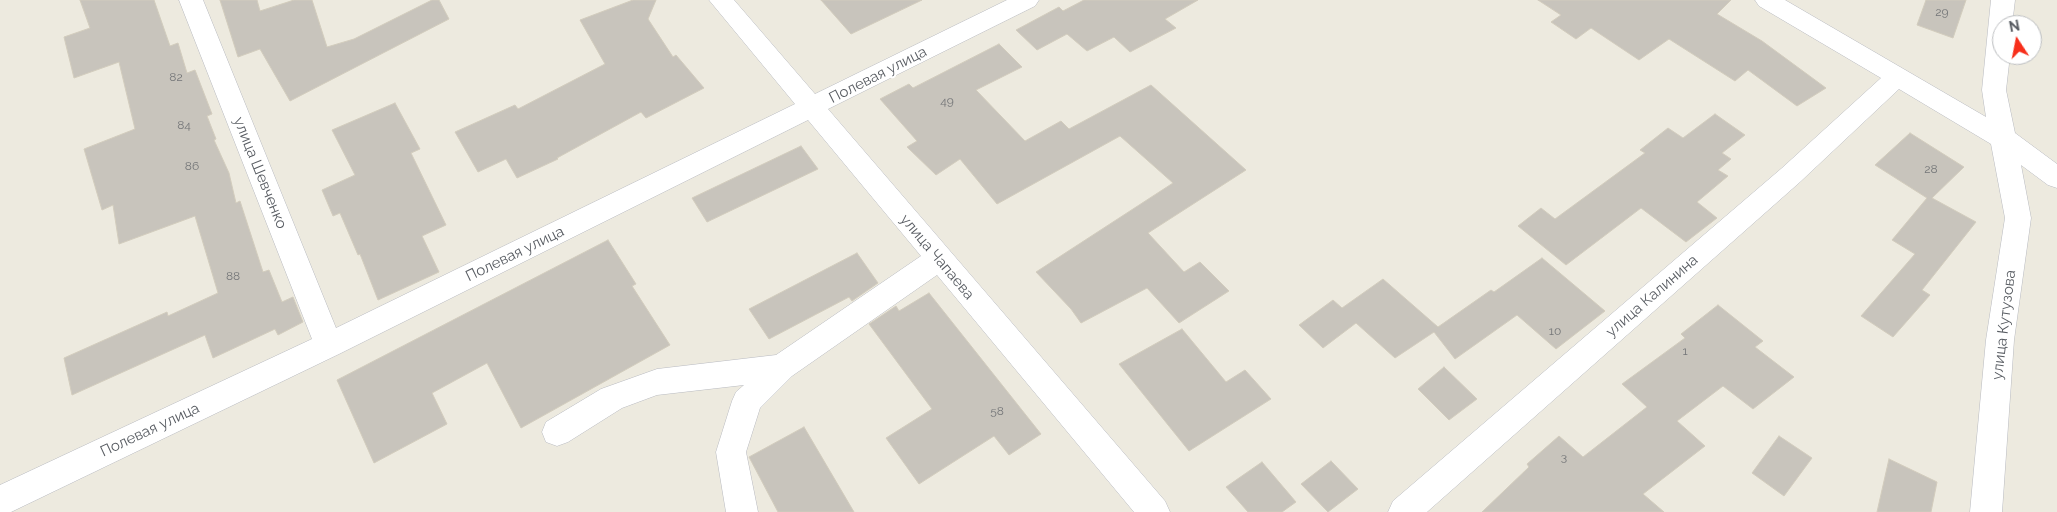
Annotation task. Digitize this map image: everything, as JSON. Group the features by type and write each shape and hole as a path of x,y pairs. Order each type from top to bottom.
{"street":[{"name":"улица Шевченко","path":"191,0 329,345"},
{"name":"улица Чапаева","path":"722,0 811,108 1154,512"},
{"name":"Полевая улица","path":"0,501 329,345 1027,0"},
{"path":"1767,0 2004,139 2057,178"},
{"name":"улица Кутузова","path":"1986,512 2000,340 2018,218 1994,90 2003,0"},
{"name":"улица Калинина","path":"1404,512 1791,175 1896,77"},
{"path":"742,512 731,452 747,401 782,367 939,259"},
{"path":"557,432 612,398 657,382 782,367"}],"building":[{"path":"80,0 154,0 170,46 178,43 187,73 195,70 212,114 207,116 216,139 214,140 229,173 236,203 240,201 263,272 269,270 282,302 293,297 303,322 278,335 275,329 213,358 205,335 72,395 64,358 167,312 168,316 218,293 195,216 119,244 113,205 102,210 84,149 135,129 119,62 74,78 64,37 90,28"},
{"path":"220,0 257,0 260,11 294,0 312,0 327,47 354,39 432,0 439,0 449,19 290,101 260,49 238,57"},
{"path":"633,0 656,0 648,19 673,57 676,55 704,88 646,118 641,112 558,159 517,178 506,159 478,172 455,132 515,105 518,109 605,64 580,20"},
{"path":"821,0 922,0 851,34"},
{"path":"1084,0 1198,0 1165,19 1176,28 1130,52 1114,37 1087,51 1067,34 1037,50 1016,30 1059,7 1063,11"},
{"path":"1538,0 1731,0 1717,14 1762,41 1826,88 1797,106 1748,70 1735,81 1669,39 1639,60 1591,28 1576,39 1551,22 1561,15"},
{"path":"1926,0 1966,0 1953,38 1917,25"},
{"path":"999,44 1022,67 976,90 1025,141 1061,121 1069,129 1151,85 1246,170 1148,233 1184,272 1200,262 1229,291 1179,323 1147,288 1081,323 1071,309 1036,272 1173,183 1120,136 997,204 960,159 936,175 907,147 917,141 880,99 909,84 913,88"},
{"path":"395,103 420,149 411,153 446,225 422,236 439,272 378,300 360,254 358,255 340,213 333,216 322,190 355,175 332,130"},
{"path":"1715,114 1745,135 1722,153 1731,159 1718,170 1728,176 1697,202 1717,218 1686,242 1641,208 1566,265 1518,226 1541,208 1555,219 1645,153 1640,150 1668,128 1683,138"},
{"path":"1910,133 1964,167 1932,198 1976,222 1922,290 1930,295 1893,337 1861,316 1915,254 1892,240 1927,198 1875,165"},
{"path":"801,146 818,169 707,222 692,198"},
{"path":"608,240 636,284 632,286 670,345 521,428 487,363 432,393 447,424 374,463 337,380"},
{"path":"857,253 878,283 852,301 849,297 769,339 749,309"},
{"path":"1542,258 1605,311 1556,349 1517,315 1455,359 1434,332 1395,358 1356,323 1323,348 1299,325 1333,300 1342,308 1383,279 1438,327 1491,290 1494,292"},
{"path":"929,293 1041,434 1009,455 994,436 919,484 886,438 932,409 869,324 896,306 899,311"},
{"path":"1718,305 1763,341 1755,347 1794,377 1753,409 1723,386 1677,421 1705,446 1643,494 1664,512 1482,512 1529,467 1527,464 1559,436 1583,457 1647,407 1622,384 1685,338 1681,334"},
{"path":"1182,329 1226,382 1245,370 1271,399 1189,451 1119,364"},
{"path":"1444,367 1477,399 1449,420 1418,389"},
{"path":"804,427 854,512 778,512 749,457"},
{"path":"1779,436 1812,458 1784,496 1752,473"},
{"path":"1889,459 1937,482 1931,512 1877,512"},
{"path":"1331,461 1358,489 1328,512 1301,484"},
{"path":"1262,462 1296,502 1282,512 1248,512 1226,487"}]}
